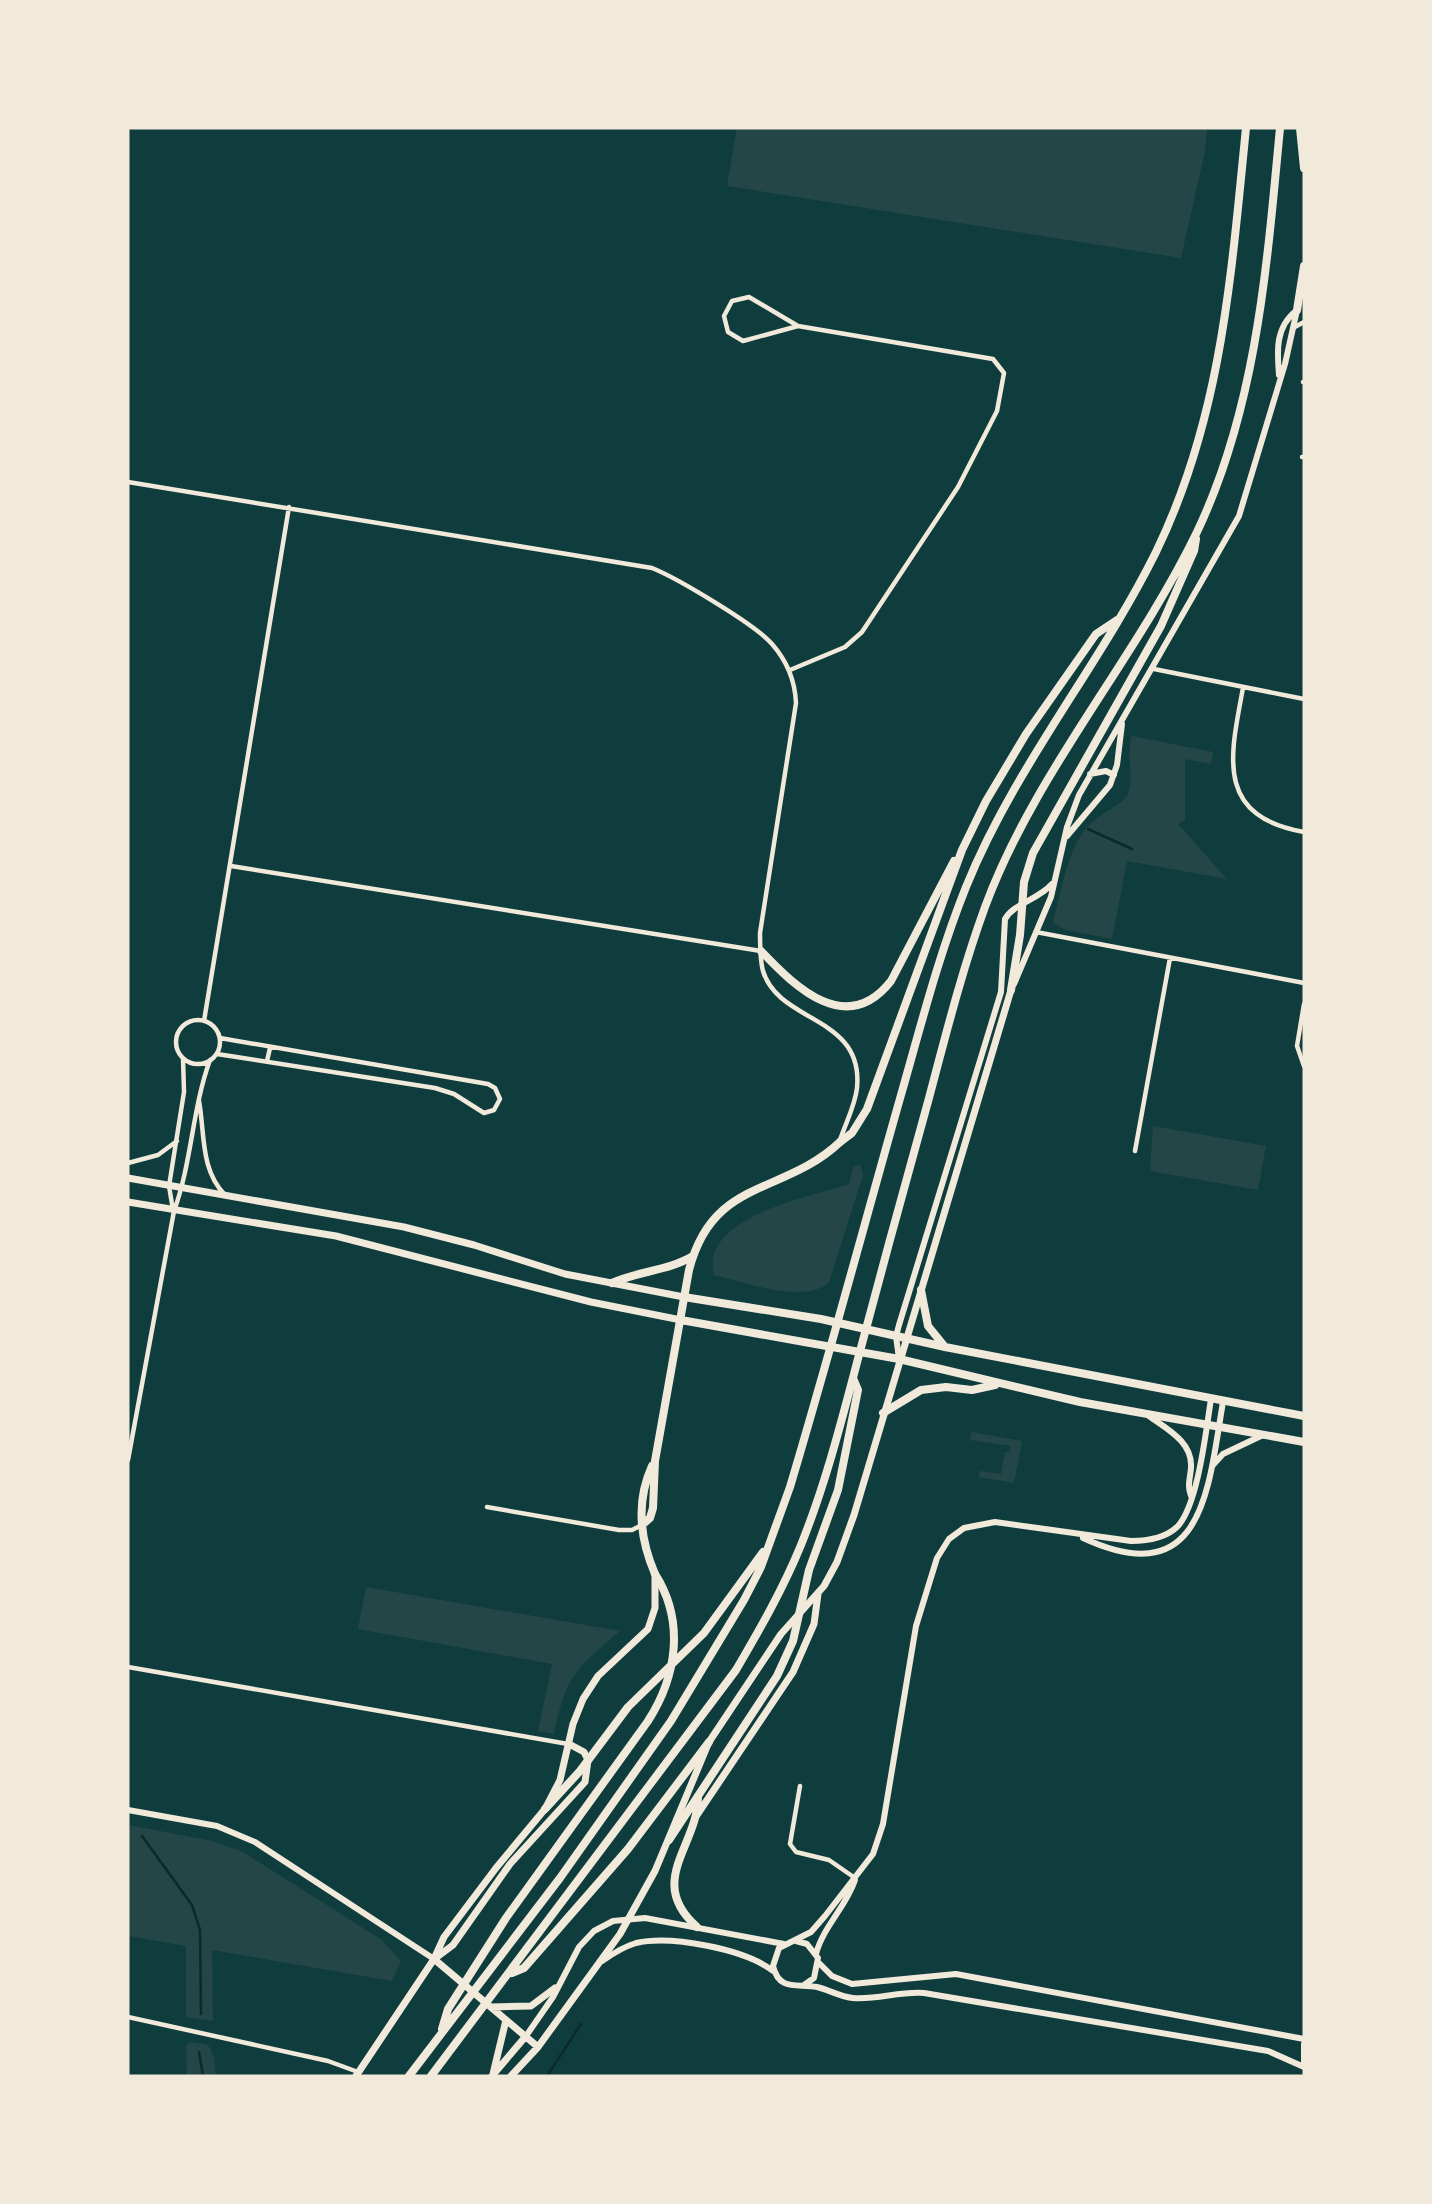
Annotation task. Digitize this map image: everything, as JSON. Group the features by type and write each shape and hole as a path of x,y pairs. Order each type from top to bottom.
{"main road":[{"path":"452,2012 495,1963 612,1807 671,1721 761,1567 766,1547 790,1487 932,988 966,888 1023,771 1119,619 1157,549 1187,477 1217,371 1229,298 1246,128"},
{"path":"431,2076 707,1711 760,1628 786,1577 812,1514 853,1378 960,983 998,875 1048,778 1138,637 1197,531 1240,408 1261,302 1280,128"},
{"path":"1300,128 1304,168"},
{"path":"1300,309 1304,272"},
{"path":"509,1975 524,1968 628,1849 709,1742 781,1634 818,1594 847,1538 1011,990 1024,882 1033,853 1160,626 1194,551 1197,531"},
{"path":"409,2076 440,2035 484,1954 527,1886 649,1721 671,1674 674,1652 670,1606 655,1574 642,1525 645,1482 655,1461 693,1256 705,1231 732,1202 750,1190 807,1168 852,1133 871,1100 962,850 986,801 1034,723 1096,634 1119,619"},
{"path":"761,951 792,985 813,997 834,1005 863,1004 879,994 891,981 948,868 962,850"},
{"path":"128,1178 404,1227 474,1245 565,1274 821,1319 944,1348 1304,1416"},
{"path":"128,1202 336,1237 591,1302 900,1359 998,1384 1147,1415 1304,1442"},
{"path":"612,1283 633,1273 678,1265 693,1256"},
{"path":"921,1290 928,1326 944,1348"},
{"path":"669,1840 777,1676 793,1640 803,1592 831,1514 844,1467 858,1390 853,1378"},
{"path":"883,1413 921,1390 946,1387 972,1390 998,1384"},
{"path":"357,2074 434,1959 444,1937 496,1867 588,1760 628,1707 704,1633 766,1547"},
{"path":"545,1810 560,1780 577,1711 588,1689 648,1629 655,1608 655,1574"},
{"path":"692,1822 793,1672 814,1624 818,1594"},
{"path":"510,2076 538,2047 630,1917 669,1840 709,1742"},
{"path":"434,1959 453,1945 510,1864 585,1782 588,1760 584,1752 569,1744"},
{"path":"697,1927 680,1910 674,1887 698,1793"},
{"path":"434,1959 538,2047"},
{"path":"490,2007 530,2006 555,1988"},
{"path":"492,2075 506,2020"},
{"path":"492,2075 526,2036"}],"street":[{"path":"790,670 845,647 862,632 958,487 997,411 1004,373 993,359 798,326 749,297 733,301 724,316 728,332 743,341 798,326"},
{"path":"1011,990 1051,897 1052,884 1079,795 1154,669 1239,516 1300,309"},
{"path":"1279,377 1278,339 1283,324 1300,309"},
{"path":"1293,328 1304,322"},
{"path":"128,482 652,568 675,577 771,641 790,670 796,703 760,933 763,971 777,992 833,1030 853,1055 857,1089 840,1142"},
{"path":"204,1021 289,507"},
{"path":"1154,669 1304,699"},
{"path":"1243,688 1231,751 1231,774 1239,795 1254,813 1270,823 1304,832"},
{"path":"1066,837 1106,792 1114,775 1123,722"},
{"path":"1090,774 1106,771 1114,775"},
{"path":"231,866 761,951"},
{"path":"900,1359 896,1336 1001,992 1005,964 1005,919 1012,910 1043,894 1052,884"},
{"path":"1037,932 1304,983"},
{"path":"1135,1151 1170,958"},
{"path":"1304,1004 1297,1046 1304,1066"},
{"path":"173,1211 169,1186 184,1092 183,1058 176,1042 180,1030 190,1022 204,1021 214,1027 220,1038 217,1054 210,1060 197,1064 183,1058"},
{"path":"217,1054 435,1088 454,1094 484,1113 494,1110 500,1099 495,1088 488,1084 220,1038"},
{"path":"267,1061 270,1048"},
{"path":"128,1460 173,1211 182,1188 198,1097 210,1060"},
{"path":"198,1097 206,1163 216,1186 226,1196"},
{"path":"128,1163 158,1156 177,1140"},
{"path":"526,2036 553,1997 555,1988 579,1947 594,1931 613,1921 630,1917 784,1944 811,1932 873,1854 883,1824 916,1626 937,1559 949,1539 964,1528 995,1522 1079,1535 1148,1541 1177,1527 1187,1512 1211,1399"},
{"path":"1079,1535 1111,1550 1144,1553 1167,1549 1187,1536 1198,1517 1223,1402"},
{"path":"1147,1415 1186,1447 1191,1461 1188,1488 1191,1496"},
{"path":"1211,1467 1223,1454 1265,1434"},
{"path":"487,1507 619,1530 632,1530 642,1525"},
{"path":"128,1667 569,1744"},
{"path":"800,1786 790,1844 796,1852 830,1860 856,1878"},
{"path":"128,1810 217,1826 256,1842 434,1959"},
{"path":"816,1954 819,1943 850,1894 856,1878"},
{"path":"601,1961 636,1943 668,1941 740,1954 761,1962 782,1983 817,1987 850,1998 924,1993 1268,2052 1304,2064 1304,2042 956,1975 852,1984 832,1976 819,1964 816,1954 807,1944 794,1941"},
{"path":"774,1973 775,1953 784,1944"},
{"path":"802,1986 814,1978 819,1964"},
{"path":"128,2017 328,2061 357,2074"}],"shaded area":[{"path":"737,128 1207,128 1205,151 1181,258 727,186"},
{"path":"1132,736 1213,752 1211,764 1185,759 1185,820 1178,824 1227,879 1127,861 1112,939 1065,930 1053,922 1068,863 1089,825 1126,798 1130,780"},
{"path":"1153,1126 1266,1146 1258,1190 1150,1171"},
{"path":"860,1164 863,1175 829,1282 819,1289 791,1292 714,1275 714,1255 723,1238 740,1224 785,1203 849,1184 853,1167"},
{"path":"971,1432 1022,1441 1014,1483 979,1477 980,1471 1001,1474 1005,1452 1009,1452 1011,1446 970,1440"},
{"path":"366,1587 620,1631 592,1655 575,1675 563,1699 554,1734 538,1731 552,1664 358,1629"},
{"path":"128,1825 213,1841 243,1852 382,1940 401,1961 392,1981 212,1950 213,2021 186,2017 186,1946 128,1936"},
{"path":"192,2042 208,2045 214,2057 216,2076 187,2076 186,2045"}],"waterway":[{"path":"1088,829 1132,849"},
{"path":"142,1836 192,1905 200,1930 201,2014"},
{"path":"547,2076 581,2024"},
{"path":"199,2052 203,2076"}]}
